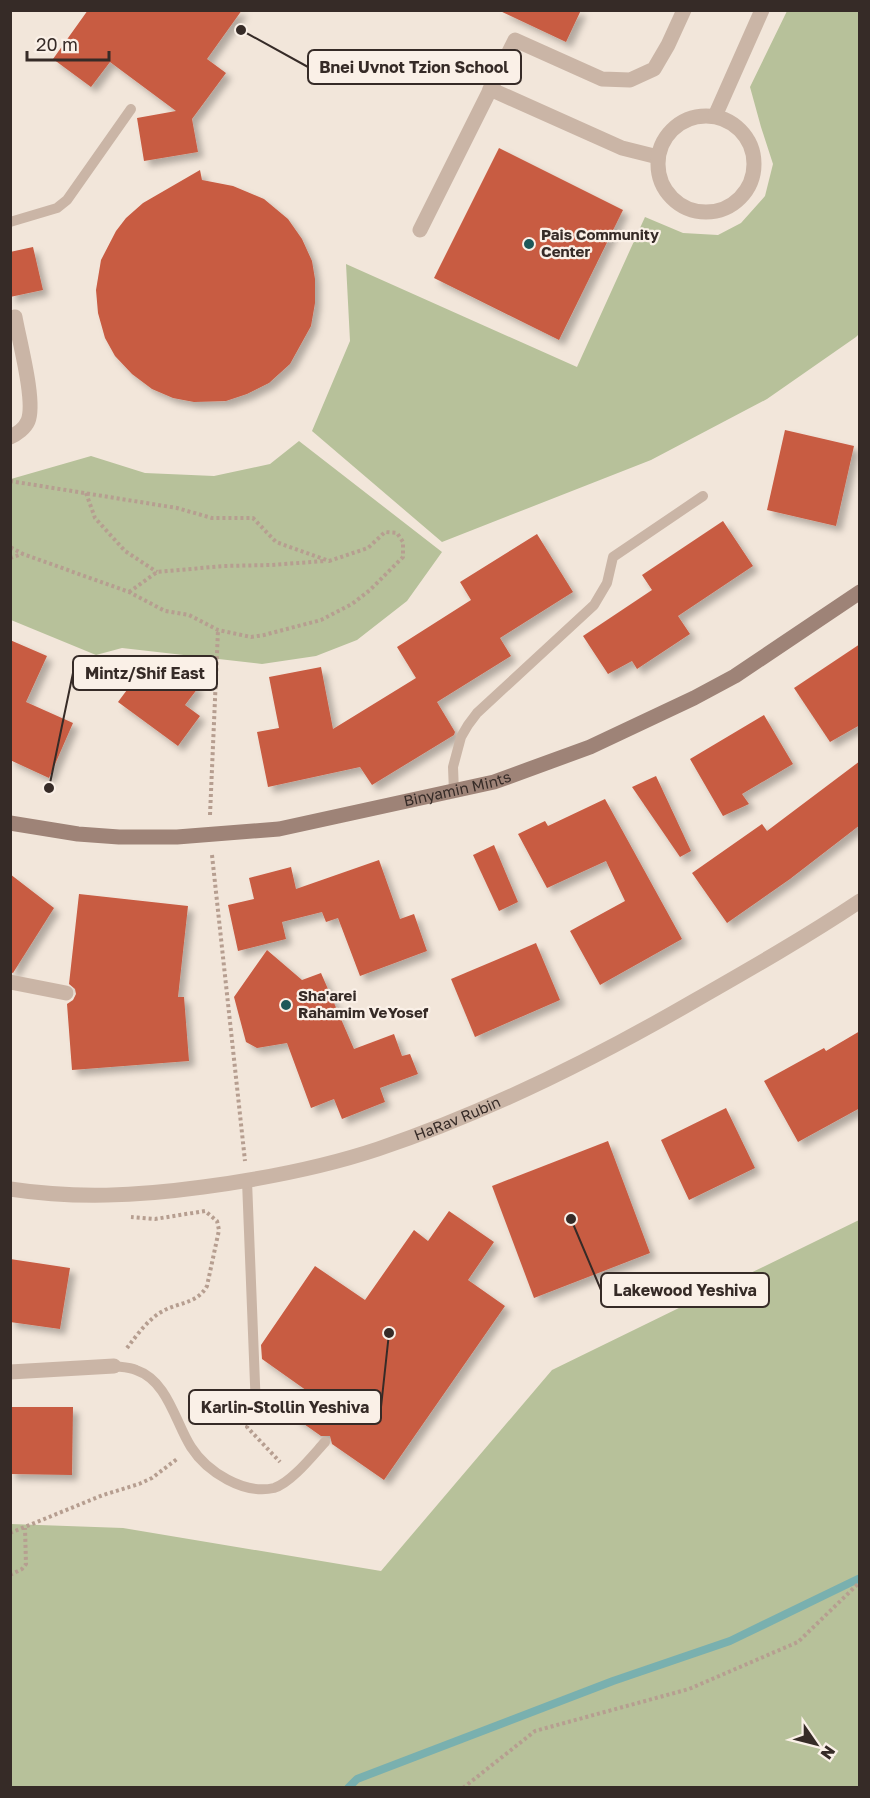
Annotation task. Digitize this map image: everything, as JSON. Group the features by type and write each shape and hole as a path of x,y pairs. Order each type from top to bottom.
{"street":[{"path":"420,231 515,40 602,79 630,80 654,69 684,10"},
{"path":"715,116 762,10"},
{"path":"490,89 622,148 658,157"},
{"path":"715,116 730,121 743,132 752,147 754,164 752,180 743,195 723,209 706,212 690,210 675,202 660,182 658,157 659,149 667,134 687,118 715,116"},
{"path":"10,437 16,435 28,422 30,404 15,317"},
{"name":"Binyamin Mints","path":"10,823 78,834 119,837 210,835 279,829 494,782 590,747 694,698 735,676 860,592"},
{"name":"HaRav Rubin","path":"10,1190 108,1196 148,1195 247,1181 312,1167 377,1149 460,1118 625,1041 803,939 860,902"},
{"path":"10,982 66,993"},
{"path":"10,1372 114,1366"}],"lane":[{"path":"10,222 57,208 67,200 131,109"},
{"path":"454,792 453,767 456,753 464,731 477,713 594,605 607,583 613,557 704,495"},
{"path":"247,1181 256,1409"},
{"path":"114,1366 137,1370 153,1380 169,1401 191,1447 204,1463 236,1484 254,1488 275,1488 293,1476 325,1442"}],"path":[{"path":"10,481 177,508 212,518 253,518 276,542 329,561"},
{"path":"86,493 95,518 124,551 157,572"},
{"path":"10,547 23,554 129,592 165,611 189,615 218,630 250,637 321,620 352,604 370,590 403,557 403,542 397,533 385,532 368,548 329,561 189,568 157,572 129,592"},
{"path":"10,558 23,554"},
{"path":"218,630 210,835 247,1181"},
{"path":"108,1196 119,1213 134,1218 155,1219 205,1211 217,1221 219,1230 207,1286 202,1294 194,1300 162,1311 152,1319 137,1334 114,1366"},
{"path":"248,1427 293,1476"},
{"path":"10,1533 103,1495 152,1478 191,1447"},
{"path":"10,1575 22,1569 26,1564 25,1528"},
{"path":"463,1788 535,1731 689,1689 798,1642 860,1582"}],"green space":[{"path":"787,11 859,11 860,333 856,337 767,399 651,460 442,542 312,431 350,341 346,264 577,367 645,217 683,233 718,235 741,223 765,196 773,164 750,87"},
{"path":"299,441 442,552 407,601 357,640 316,656 262,664 122,648 96,655 11,620 11,479 91,456 145,473 214,476 270,464"},
{"path":"859,1220 859,1787 11,1787 11,1524 123,1528 381,1571 552,1370"}],"building":[{"path":"88,10 242,10 207,59 226,73 192,119 198,152 144,161 137,118 176,111 110,62 91,87 53,59"},
{"path":"498,10 581,10 566,42"},
{"name":"Pais Community Center","path":"499,148 623,210 559,340 434,278"},
{"path":"200,170 202,180 233,186 264,199 288,219 302,239 312,261 315,279 315,303 311,326 290,364 269,383 226,401 194,402 173,398 152,389 132,374 115,356 105,338 98,313 96,290 101,260 116,231 126,218 143,203"},
{"path":"33,247 43,290 10,297 10,252"},
{"path":"785,430 854,446 836,526 767,510"},
{"path":"723,521 753,566 678,616 690,634 637,669 632,661 608,674 583,636 652,590 642,575"},
{"path":"537,534 573,592 500,638 511,656 437,702 455,732 454,735 372,785 360,767 268,787 257,732 279,728 269,677 321,667 333,729 416,678 397,647 471,600 460,582"},
{"path":"10,640 47,656 26,702 73,723 49,778 10,760"},
{"path":"860,644 860,725 830,742 794,688"},
{"path":"163,662 198,688 185,705 200,716 178,746 118,702 141,671 151,679"},
{"path":"764,715 793,764 742,794 749,804 723,816 690,759"},
{"path":"860,761 860,825 790,879 727,923 692,873 762,824 767,831"},
{"path":"656,776 691,851 680,857 632,787"},
{"path":"605,799 682,939 600,985 570,931 625,901 606,861 547,888 518,834 545,821 548,826"},
{"path":"494,845 518,902 499,911 473,855"},
{"path":"379,860 400,919 414,914 427,951 360,976 338,918 326,922 322,912 282,922 286,939 238,951 228,905 254,899 249,878 291,867 296,889"},
{"path":"10,874 54,908 13,973 10,972"},
{"path":"79,894 188,906 178,997 184,997 189,1061 72,1070 67,1004 76,994 75,989 69,984"},
{"path":"536,943 560,1000 475,1037 451,979"},
{"path":"267,950 302,980 321,973 354,1049 394,1034 402,1056 410,1054 418,1074 380,1088 385,1102 342,1119 334,1099 311,1108 287,1043 257,1048 246,1042 234,997"},
{"path":"860,1031 860,1108 798,1142 764,1081 824,1048 826,1051"},
{"path":"726,1108 755,1168 689,1200 661,1140"},
{"path":"608,1141 650,1253 534,1298 492,1186"},
{"path":"449,1211 494,1242 468,1280 505,1306 384,1480 332,1444 330,1436 321,1436 294,1417 310,1393 262,1359 261,1345 315,1266 365,1300 414,1230 428,1241"},
{"path":"10,1259 70,1268 60,1329 10,1322"},
{"path":"10,1407 73,1407 72,1475 10,1474"}],"waterway":[{"path":"348,1788 357,1779 613,1681 730,1641 860,1578"}],"place":[{"name":"Bnei Uvnot Tzion School","path":"241,30"},
{"name":"Pais Community Center","path":"529,244"},
{"name":"Mintz/Shif East","path":"49,788"},
{"name":"Sha'arei Rahamim VeYosef","path":"286,1005"},
{"name":"Lakewood Yeshiva","path":"571,1219"},
{"name":"Karlin-Stollin Yeshiva","path":"389,1333"}]}
